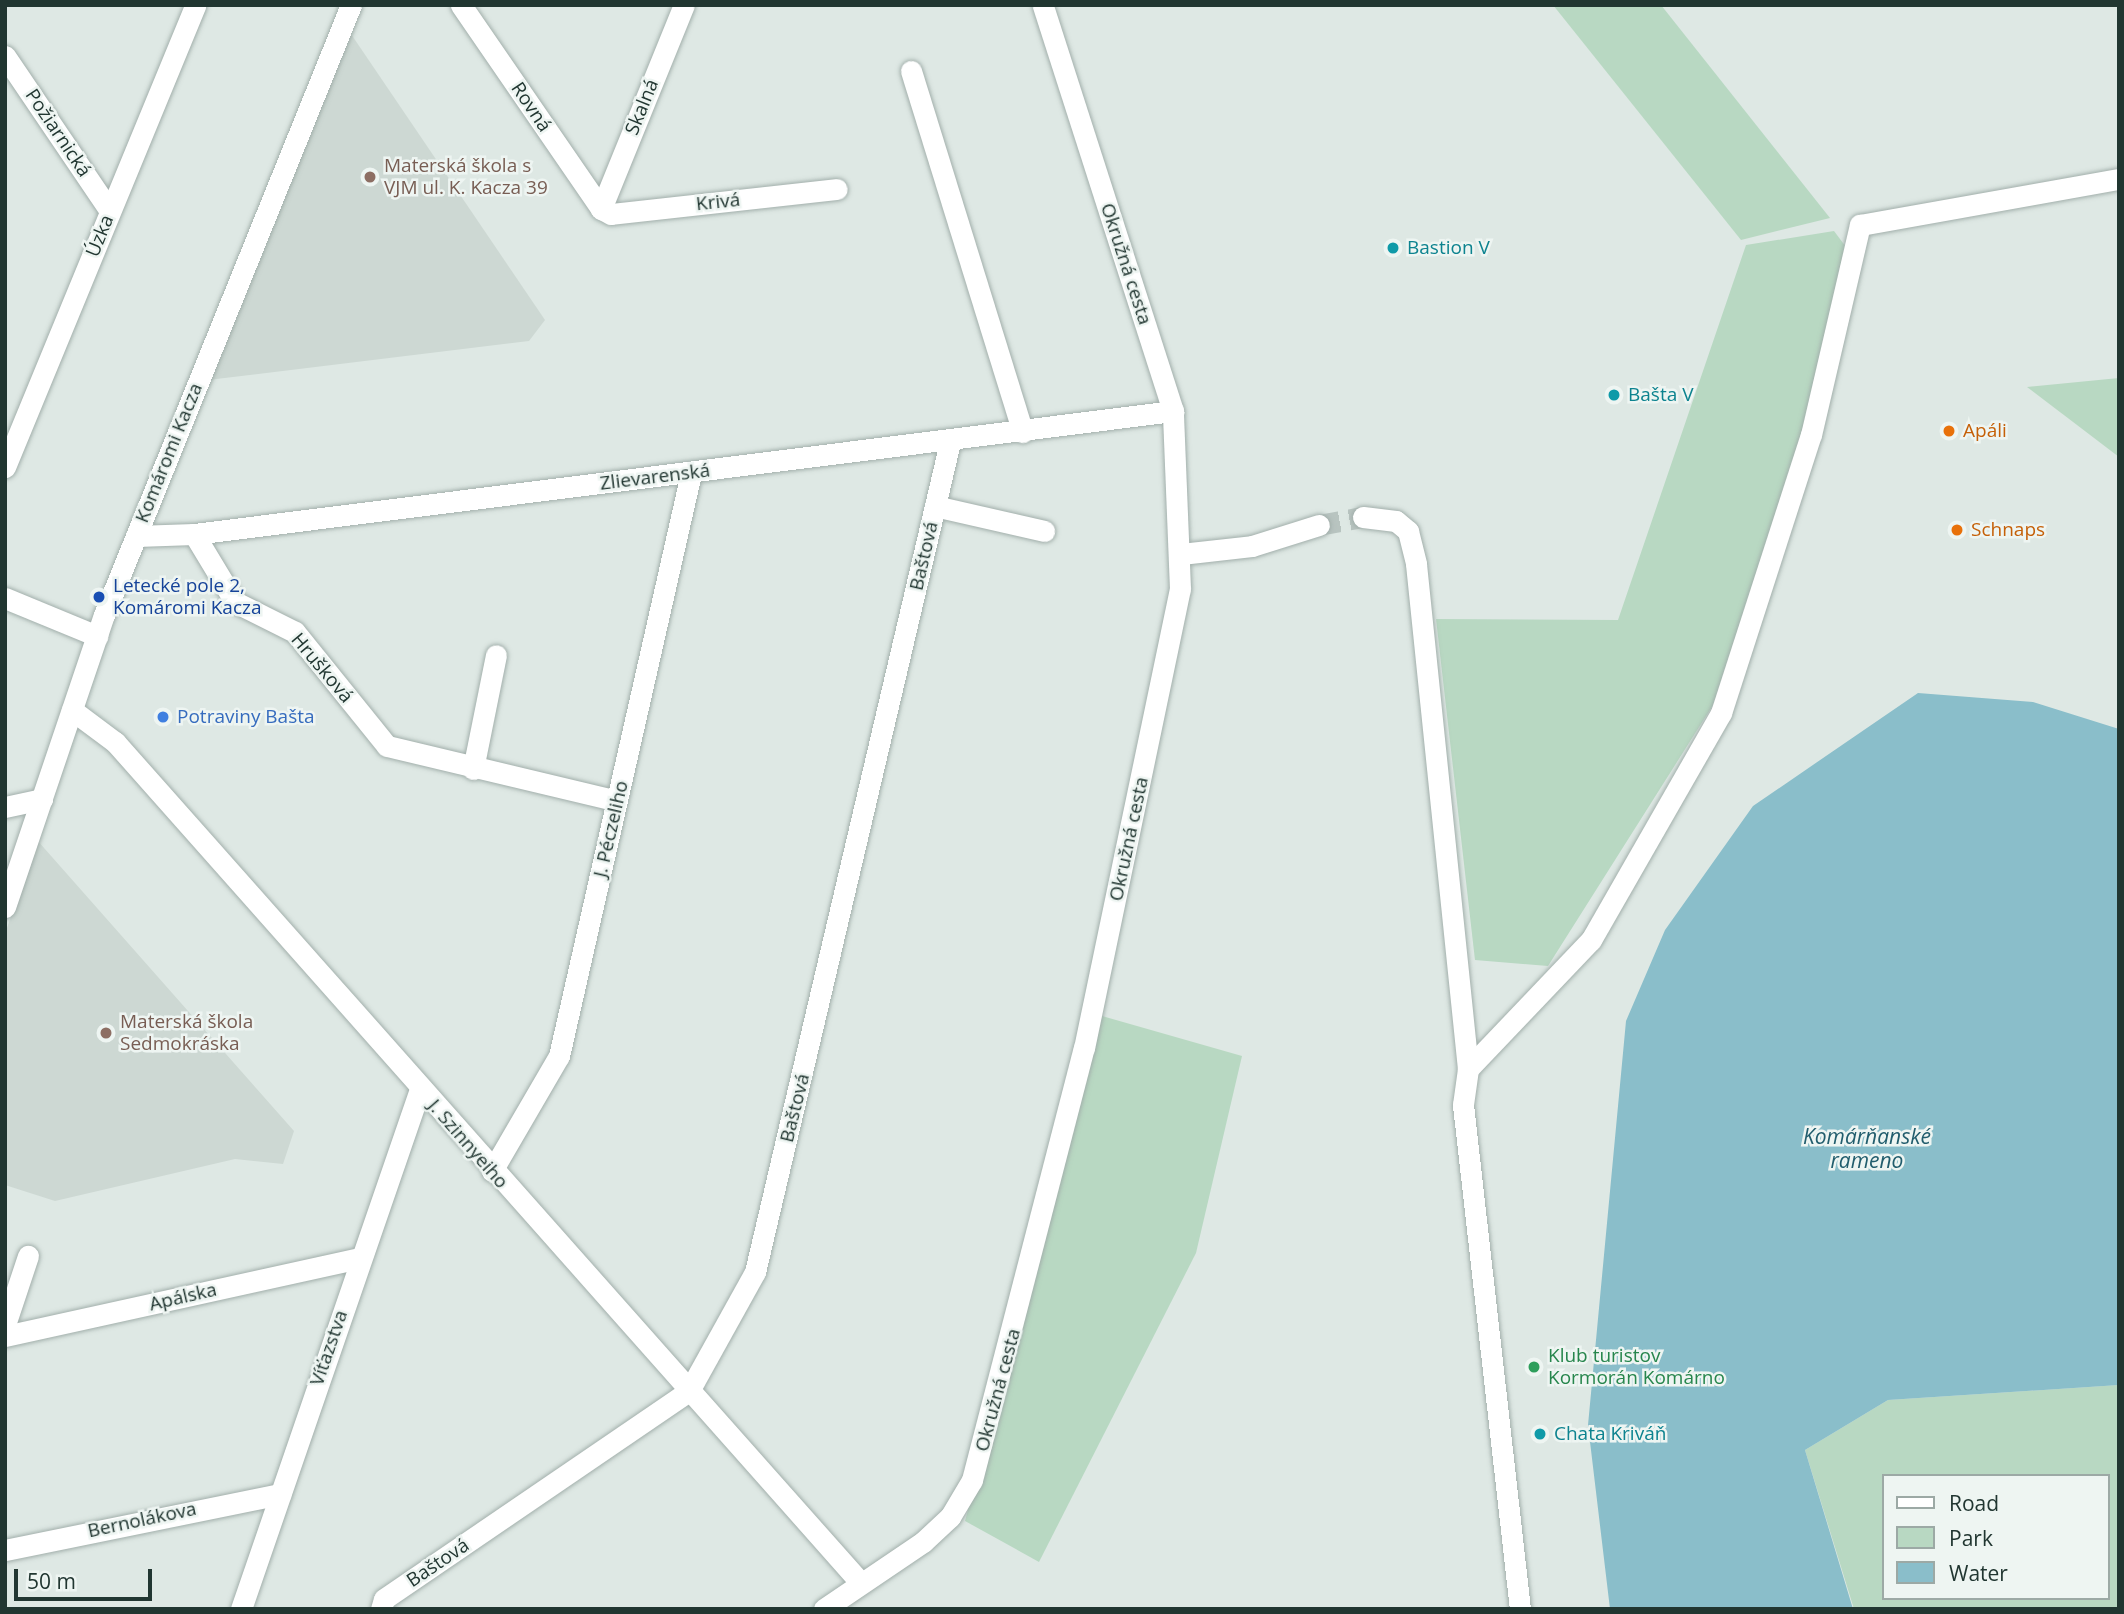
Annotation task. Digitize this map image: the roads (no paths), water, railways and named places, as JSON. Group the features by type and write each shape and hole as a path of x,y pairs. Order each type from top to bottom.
{"street":[{"name":"Úzka","path":"5,467 195,5"},
{"name":"Komáromi Kacza","path":"5,907 97,636 135,536 351,5"},
{"name":"Rovná","path":"461,5 601,209"},
{"name":"Skalná","path":"601,209 684,5"},
{"name":"Okružná cesta","path":"824,1609 950,1517 985,1443 1084,1048 1176,618 1181,554 1173,411 1043,5"},
{"name":"Požiarnická","path":"5,55 110,211"},
{"path":"911,71 1023,432"},
{"path":"1468,1069 1591,940 1721,713 1811,435 1860,225 2119,179"},
{"name":"Krivá","path":"601,209 611,214 837,189"},
{"name":"Zlievarenská","path":"135,536 194,534 950,442 1173,411"},
{"path":"5,415 19,435"},
{"name":"Baštová","path":"381,1609 384,1599 689,1391 755,1272 950,442"},
{"name":"J. Péczeliho","path":"492,1171 559,1056 691,472"},
{"path":"935,506 1044,531"},
{"path":"1363,517 1396,521 1411,537 1468,1069 1463,1105 1520,1609"},
{"path":"1181,554 1252,546 1320,524"},
{"name":"Hrušková","path":"194,534 235,601 295,632 387,746 473,769 617,801"},
{"path":"5,598 97,636"},
{"path":"473,769 496,655"},
{"name":"J. Szinnyeiho","path":"72,710 115,742 492,1171 861,1583"},
{"path":"5,807 42,799"},
{"name":"Víťazstva","path":"241,1609 420,1089"},
{"path":"5,1325 12,1283 29,1256"},
{"name":"Apálska","path":"5,1336 360,1258"},
{"name":"Bernolákova","path":"5,1550 279,1494"}],"water":[{"name":"Komárňanské rameno","path":"1918,693 2033,702 2119,729 2119,1385 1888,1400 1805,1450 1853,1609 1610,1609 1588,1425 1626,1021 1665,930 1753,806"}],"tunnel":[{"path":"1319,525 1363,517"}],"place":[{"name":"Materská škola s VJM ul. K. Kacza 39","path":"370,177"},
{"name":"Bastion V","path":"1393,248"},
{"name":"Bašta V","path":"1614,395"},
{"name":"Apáli","path":"1949,431"},
{"name":"Schnaps","path":"1957,530"},
{"name":"Letecké pole 2, Komáromi Kacza","path":"99,597"},
{"name":"Potraviny Bašta","path":"163,717"},
{"name":"Materská škola Sedmokráska","path":"106,1033"},
{"name":"Klub turistov Kormorán Komárno","path":"1534,1367"},
{"name":"Chata Kriváň","path":"1540,1434"}]}
